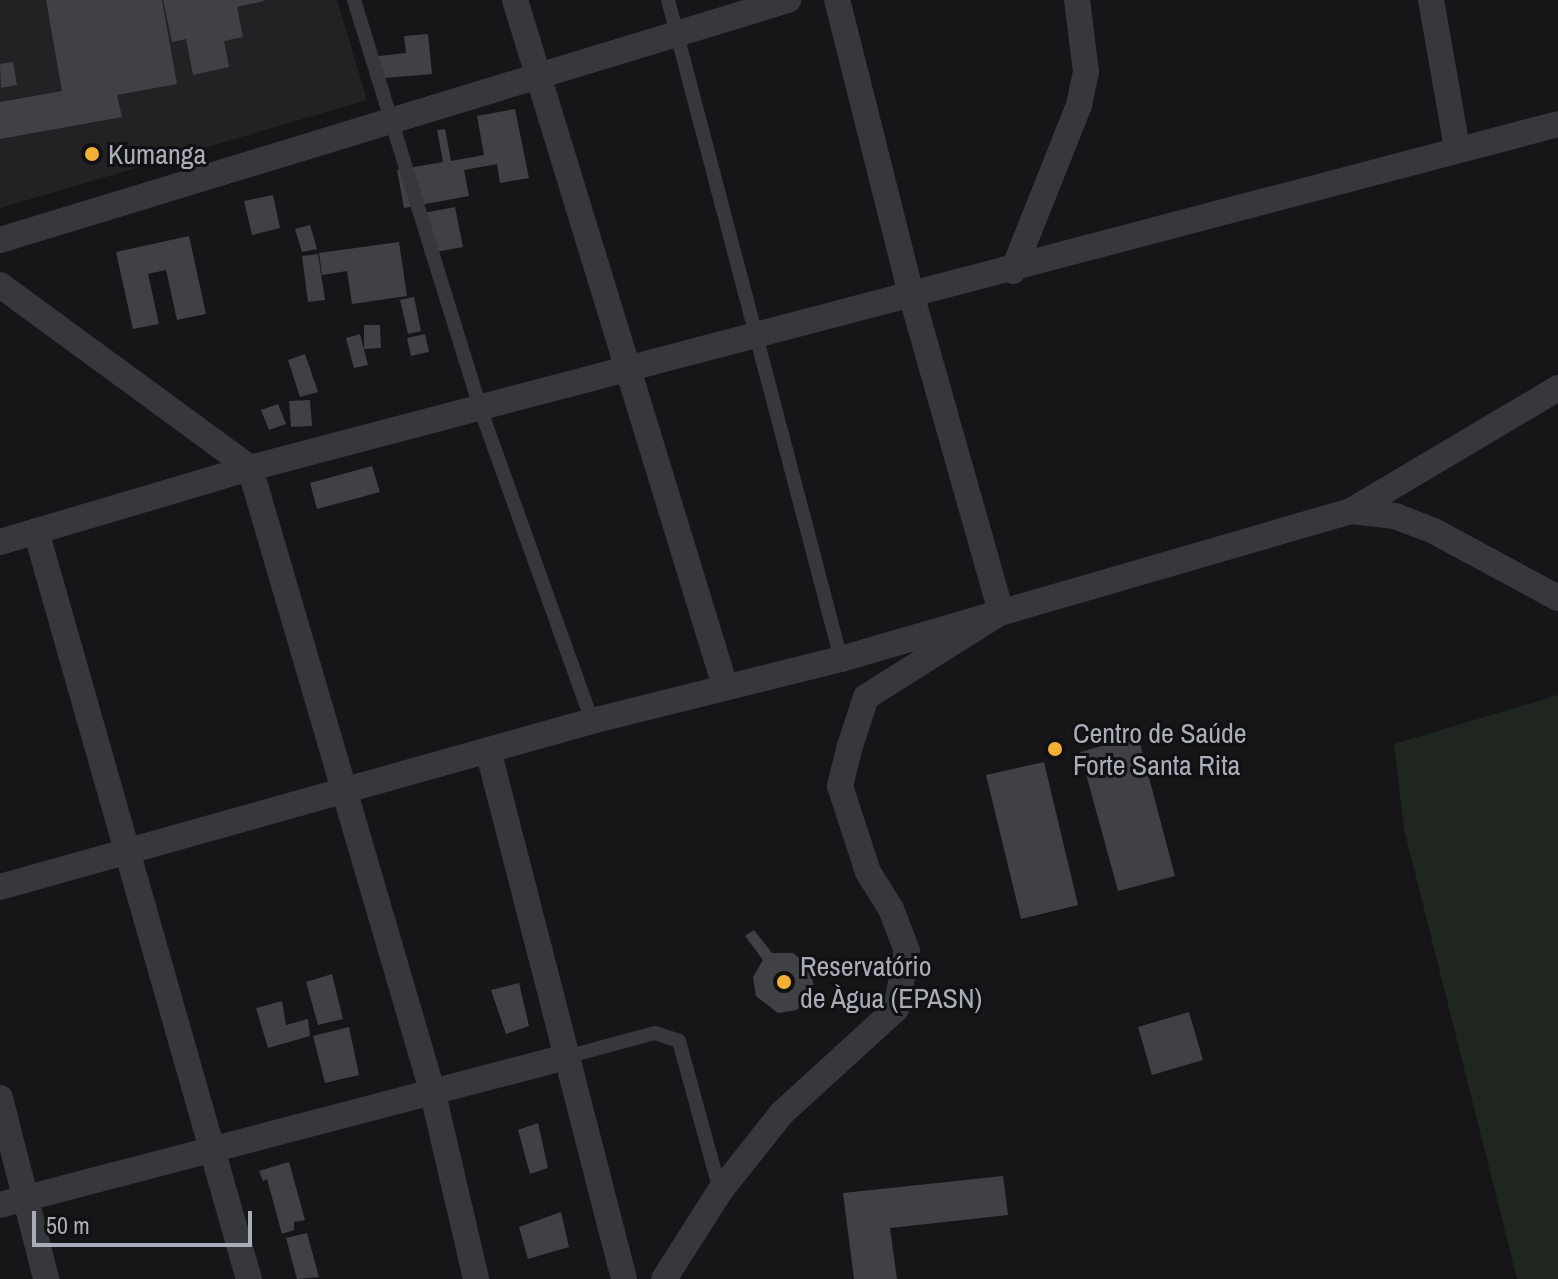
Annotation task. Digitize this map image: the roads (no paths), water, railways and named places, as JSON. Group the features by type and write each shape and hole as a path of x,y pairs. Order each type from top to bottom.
{"street":[{"path":"515,0 625,372 725,686"},
{"path":"0,240 788,0"},
{"path":"837,0 912,298 1001,612"},
{"path":"1013,271 1079,105 1086,72 1077,0"},
{"path":"1431,0 1457,147"},
{"path":"0,542 250,468 912,298 1457,147 1558,124"},
{"path":"0,285 250,468 433,1094 476,1279"},
{"path":"0,887 592,721 841,659 1351,511 1558,388"},
{"path":"1351,511 1395,516 1432,530 1558,598"},
{"path":"36,531 124,851 249,1279"},
{"path":"664,1279 720,1191 782,1113 896,1009 907,951 891,909 868,872 840,786 866,697 1001,612"},
{"path":"488,750 624,1279"},
{"path":"0,1205 212,1153 566,1057"},
{"path":"0,1098 46,1279"}],"lane":[{"path":"354,0 480,408 592,721"},
{"path":"668,0 841,659"},
{"path":"566,1057 655,1033 679,1041 720,1191"}],"place":[{"name":"Kumanga","path":"92,154"},
{"name":"Centro de Saúde Forte Santa Rita","path":"1055,749"},
{"name":"Reservatório de Àgua (EPASN)","path":"784,982"}]}
